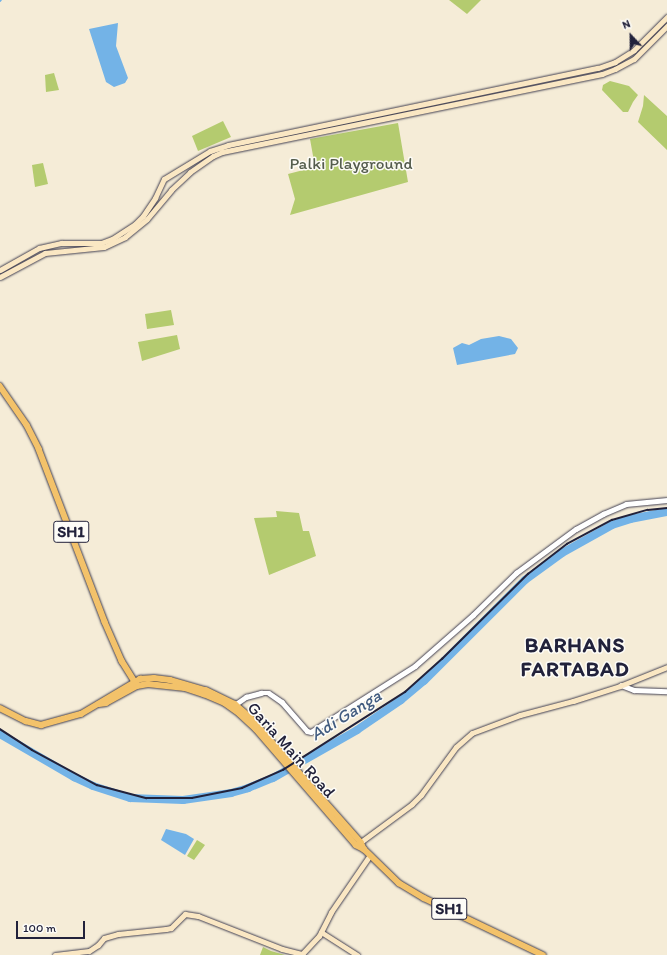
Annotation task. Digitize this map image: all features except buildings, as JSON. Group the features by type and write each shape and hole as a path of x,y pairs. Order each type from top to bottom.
{"main road":[{"path":"504,91 598,68 615,62 634,50 667,17"},
{"path":"0,276 45,253 104,247 119,241 147,219 171,190 190,172 213,156 226,151 298,134 504,91 602,74 615,69 642,52 667,26"},
{"path":"0,270 39,248 61,243 101,243 112,239 135,224 143,216 155,198 164,179 202,155 228,146 298,134"},
{"name":"SH1","path":"0,386 27,425 39,449 105,622 122,661 136,684"},
{"path":"359,843 412,804 466,737 480,730 520,715 573,701 621,685 667,667"},
{"path":"0,708 26,721 41,725 81,714 136,684"},
{"name":"Garia Main Road","path":"136,684 176,684 234,706 280,754 364,849 399,883 414,892 543,955"},
{"path":"55,955 89,950 98,945 104,938 118,934 166,929 176,923 181,916 185,914 198,916 293,953 305,952 322,932 331,912 370,855"},
{"path":"322,932 357,955"}],"street":[{"path":"234,706 246,697 261,693 269,693 282,702 307,731 311,732 415,666 473,615 516,573 576,529 603,514 626,504 667,500"},
{"path":"621,685 634,690 667,691"}],"green space":[{"path":"449,0 481,0 467,14"},
{"path":"54,73 59,90 46,92 45,75"},
{"path":"610,81 629,86 638,95 628,112 623,112 602,90 603,85"},
{"path":"644,95 667,116 667,150 638,122 643,106"},
{"path":"223,121 231,137 198,151 192,136"},
{"name":"Palki Playground","path":"398,123 408,182 290,215 295,199 288,174 315,167 310,139"},
{"path":"43,163 48,184 35,187 32,165"},
{"path":"171,310 174,325 147,329 145,314"},
{"path":"177,335 180,349 142,361 138,342"},
{"path":"276,511 299,513 303,531 309,531 316,556 269,575 254,518 277,517"},
{"path":"197,840 205,845 194,860 187,856"},
{"path":"263,947 271,951 285,955 260,955"}],"water":[{"path":"118,23 116,46 128,78 125,83 114,87 106,82 89,29"},
{"path":"499,336 511,339 518,348 515,354 457,365 453,348 462,343 469,345 481,339"},
{"path":"166,829 186,834 194,839 185,855 161,840"}],"waterway":[{"name":"Adi Ganga","path":"0,734 74,777 93,786 130,798 183,800 231,793 248,788 273,778 357,730 401,700 424,681 525,580 562,553 612,525 630,519 667,512"}],"railway":[{"path":"0,729 32,750 97,785 146,798 192,798 242,788 283,770 405,692 442,659 528,574 567,544 612,520 648,510 667,508"}],"district":[{"name":"BARHANS FARTABAD","path":"575,657"}]}
